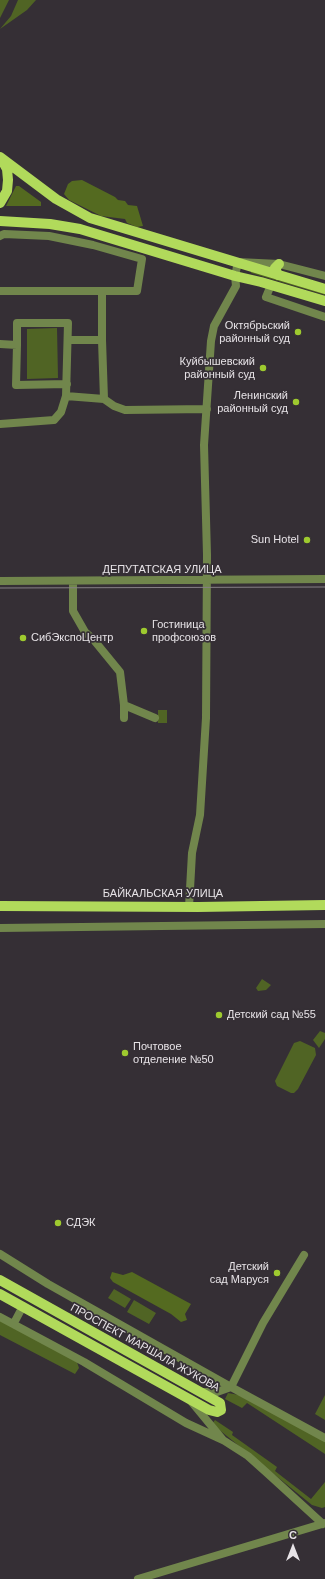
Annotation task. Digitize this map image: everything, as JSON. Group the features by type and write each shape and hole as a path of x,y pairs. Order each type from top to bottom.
{"main road":[{"path":"0,203 7,191 8,180 7,169 1,158"},
{"path":"1,158 56,199 90,218 156,239 238,262 278,270 325,289"},
{"path":"0,221 43,223 80,229 235,276 325,301"},
{"name":"БАЙКАЛЬСКАЯ УЛИЦА","path":"3,905 190,907 325,905"},
{"name":"ПРОСПЕКТ МАРШАЛА ЖУКОВА","path":"0,1280 220,1403 221,1410 212,1412 0,1294"}],"street":[{"path":"0,236 4,234 48,236 93,245 142,259 137,291 0,291"},
{"path":"134,256 143,252 152,251"},
{"path":"190,907 192,853 200,815 205,734 207,580 204,445 211,347 214,326 236,286 235,276 238,262"},
{"path":"278,270 325,276"},
{"path":"271,285 266,297 325,316"},
{"path":"102,291 104,399"},
{"path":"0,424 54,420 61,412 66,396 67,384 68,323 17,323 16,384 67,384"},
{"path":"68,340 102,340"},
{"path":"0,344 17,345"},
{"path":"66,396 104,399 114,406 125,410 207,410"},
{"name":"ДЕПУТАТСКАЯ УЛИЦА","path":"0,581 325,579"},
{"path":"73,581 73,611 85,632 93,639 120,672 124,718"},
{"path":"124,705 155,718"},
{"path":"0,928 325,924"},
{"path":"0,1254 231,1387 325,1438"},
{"path":"199,1392 217,1392 231,1387 263,1323 304,1255"},
{"path":"14,1323 23,1306"},
{"path":"0,1317 14,1323 84,1362 186,1423 223,1440 253,1460 324,1524"},
{"path":"189,1399 223,1440"},
{"path":"310,1512 316,1515 325,1515"},
{"path":"138,1579 324,1524"}],"green space":[{"path":"0,0 9,0 0,18"},
{"path":"18,0 36,0 27,10 0,29 11,16"},
{"path":"82,180 118,200 125,201 128,205 137,206 143,226 137,227 127,223 125,219 101,216 69,200 64,194 68,184 72,181"},
{"path":"16,186 19,186 41,202 41,206 6,206"},
{"path":"251,271 325,292 325,295 251,273"},
{"path":"57,328 58,378 27,379 27,329"},
{"path":"158,710 167,710 167,723 158,723"},
{"path":"262,979 271,985 266,990 258,991 256,988"},
{"path":"320,1031 325,1033 325,1039 319,1048 313,1040"},
{"path":"300,1041 315,1048 316,1055 298,1089 294,1093 291,1093 277,1086 275,1081 294,1043"},
{"path":"112,1272 123,1275 132,1272 191,1304 185,1314 187,1320 181,1322 171,1314 113,1282 110,1278"},
{"path":"114,1289 131,1299 125,1308 108,1298"},
{"path":"134,1300 156,1313 149,1324 127,1312"},
{"path":"0,1319 77,1362 79,1368 75,1374 0,1335"},
{"path":"228,1393 239,1395 325,1441 325,1454 247,1403 242,1408 225,1399"},
{"path":"325,1395 325,1420 315,1414"},
{"path":"215,1420 233,1432 232,1435 277,1467 275,1471 311,1499 325,1482 325,1507 322,1508 312,1505 212,1424"}],"tram line":[{"path":"0,588 325,587"}],"place":[{"name":"Октябрьский районный суд","path":"298,332"},
{"name":"Куйбышевский районный суд","path":"263,368"},
{"name":"Ленинский районный суд","path":"296,402"},
{"name":"Sun Hotel","path":"307,540"},
{"name":"Гостиница профсоюзов","path":"144,631"},
{"name":"СибЭкспоЦентр","path":"23,638"},
{"name":"Детский сад №55","path":"219,1015"},
{"name":"Почтовое отделение №50","path":"125,1053"},
{"name":"СДЭК","path":"58,1223"},
{"name":"Детский сад Маруся","path":"277,1273"}]}
